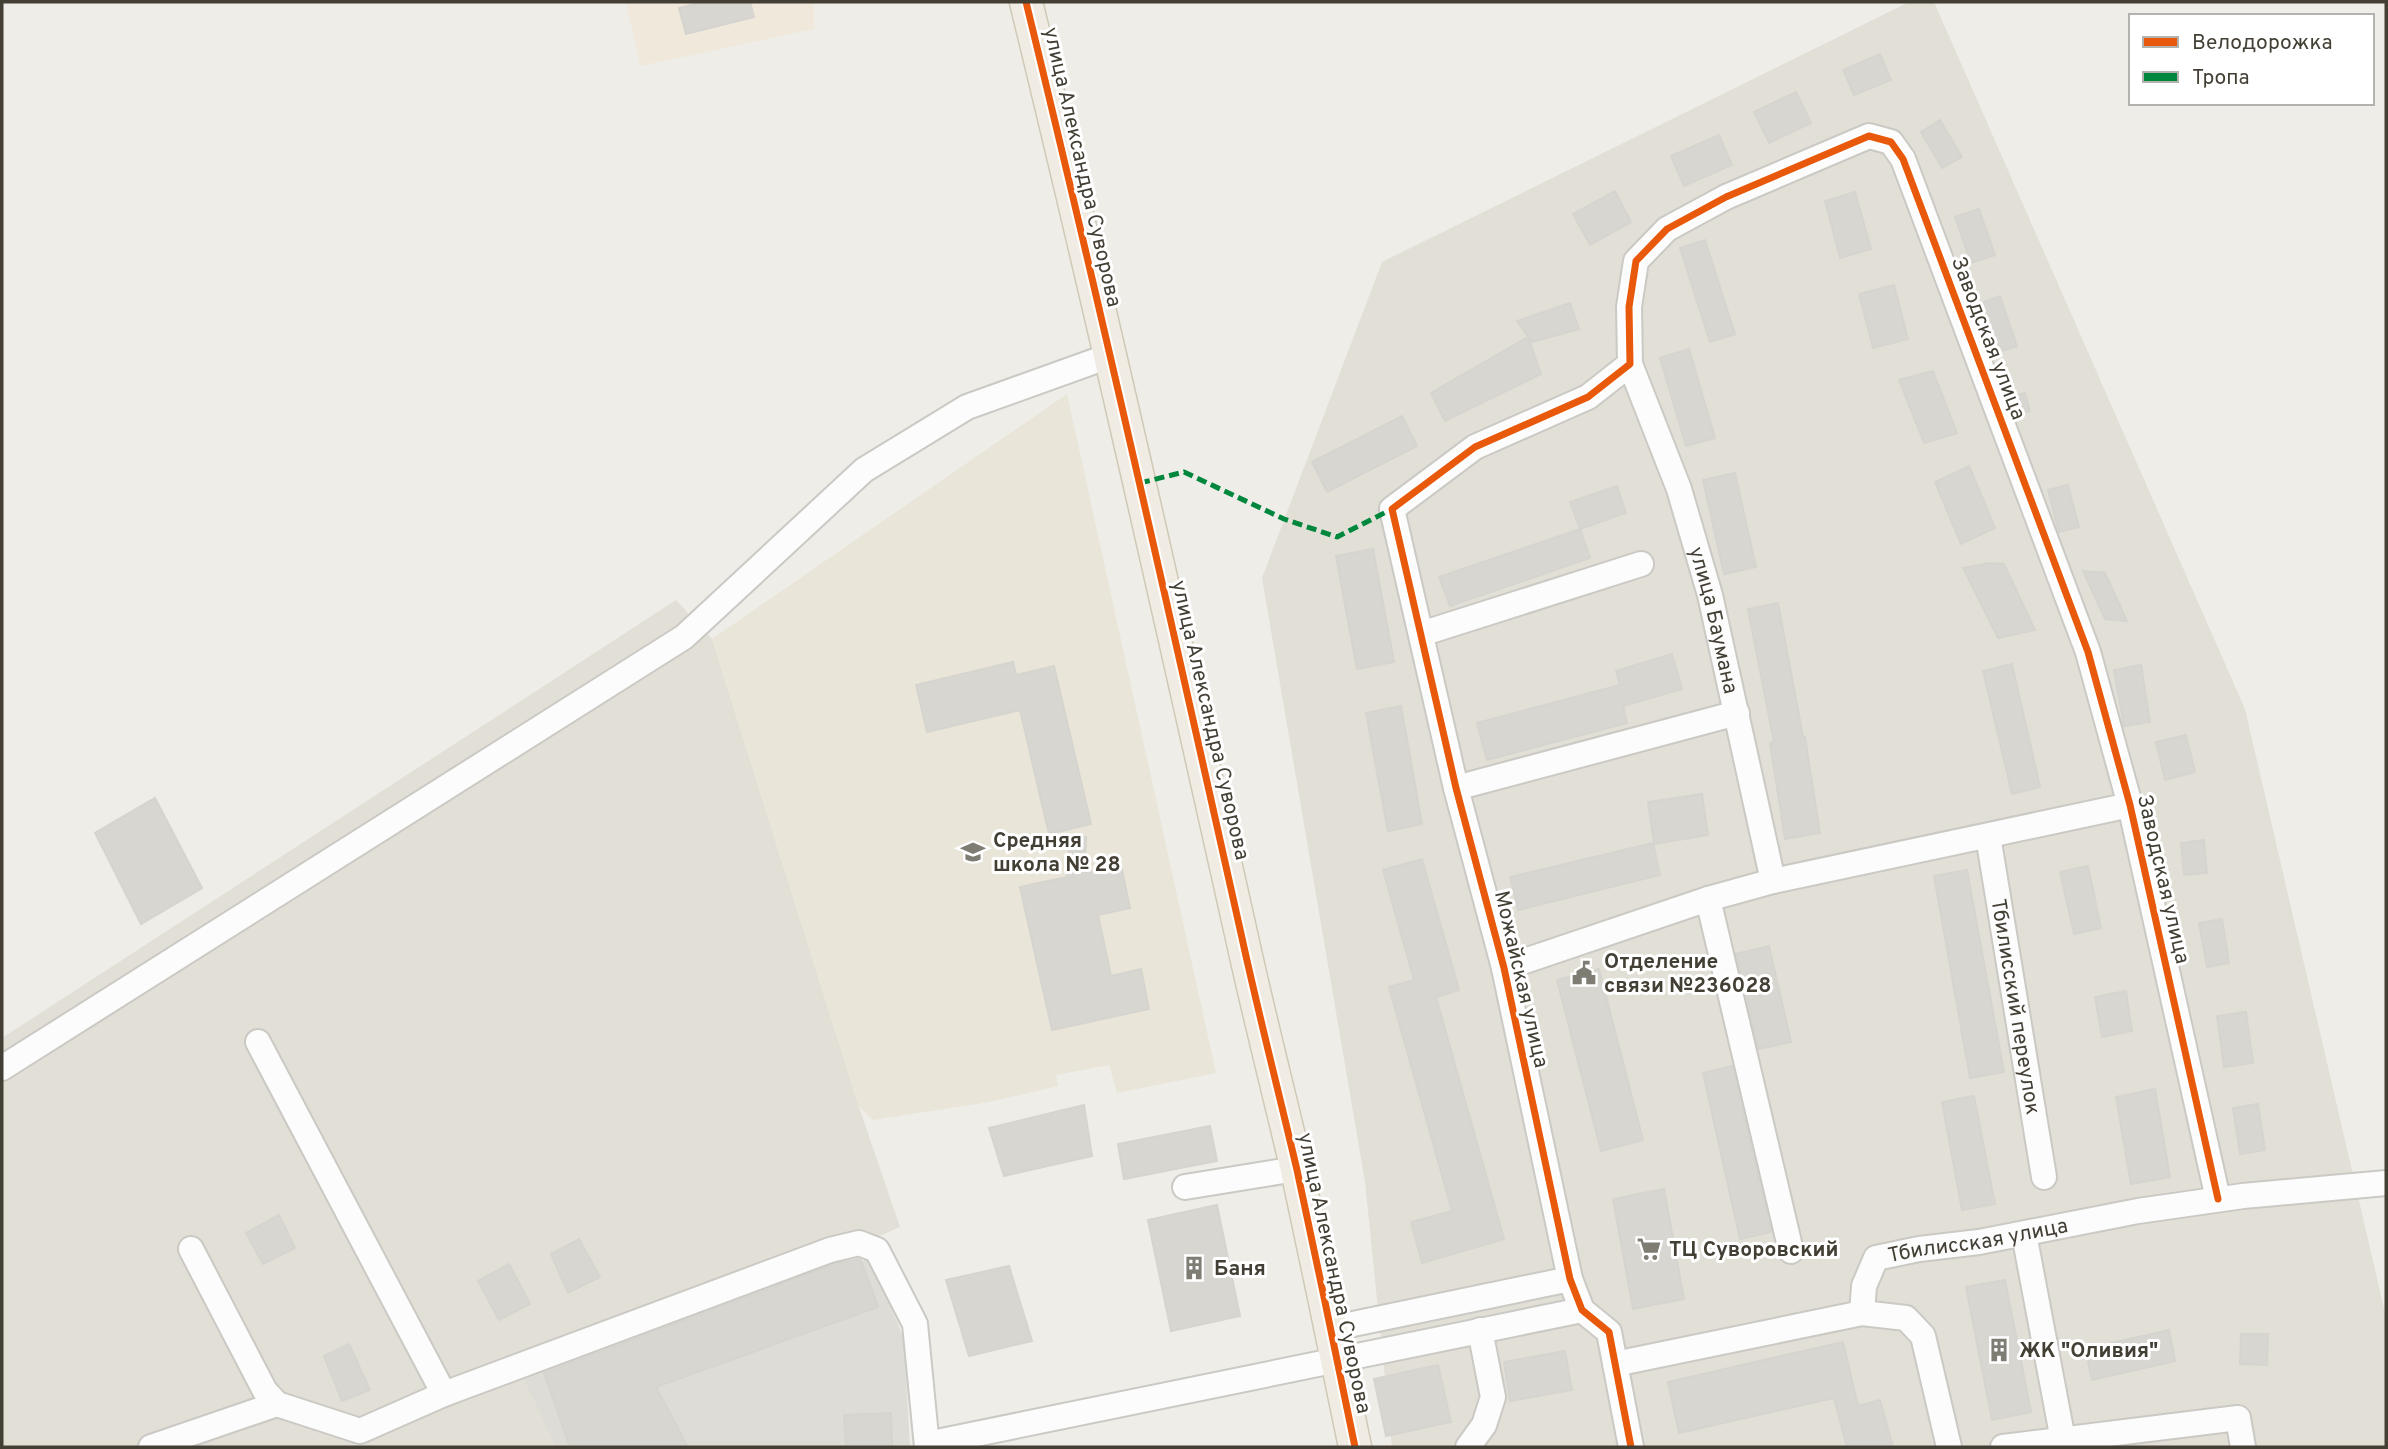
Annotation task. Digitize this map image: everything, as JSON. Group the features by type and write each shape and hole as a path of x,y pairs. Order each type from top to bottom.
{"main road":[{"name":"улица Александра Суворова","path":"1026,2 1093,274 1109,356 1296,1169 1355,1447"}],"street":[{"name":"Заводская улица","path":"1630,364 1629,307 1636,261 1667,229 1726,197 1869,136 1891,142 1903,159 2088,652 2130,805 2218,1199"},
{"path":"2,1068 684,637 864,470 967,407 1109,356"},
{"name":"Можайская улица","path":"1630,364 1588,397 1475,447 1392,509 1456,788 1504,968 1570,1279 1582,1310 1609,1332 1631,1447"},
{"name":"улица Баумана","path":"1630,364 1679,489 1710,595 1773,881"},
{"path":"1421,634 1641,564"},
{"path":"1456,788 1737,713"},
{"path":"1504,968 1708,899 1773,881 2130,805"},
{"name":"Тбилисский переулок","path":"1988,836 2044,1177"},
{"path":"1708,899 1791,1251"},
{"path":"258,1042 444,1394"},
{"name":"улица Александра Суворова","path":"1185,1187 1296,1169"},
{"name":"Тбилисская улица","path":"1862,1313 1864,1286 1876,1258 2024,1234 2138,1210 2218,1199 2386,1183"},
{"path":"2024,1234 2063,1440"},
{"path":"191,1249 265,1391 277,1404 360,1431 444,1394 830,1250 859,1243 877,1250 915,1324 927,1446 1582,1310"},
{"path":"1329,1329 1570,1279"},
{"path":"1615,1364 1862,1313 1906,1318 1923,1336 1949,1447"},
{"path":"1468,1447 1484,1425 1493,1397 1480,1331"},
{"path":"152,1447 277,1404"},
{"path":"2003,1447 2238,1418 2243,1447"}],"shaded area":[{"path":"626,2 814,2 814,29 640,66"},
{"path":"1909,2 1934,2 2245,709 2386,1317 2386,1447 1392,1447 1365,1182 1262,578 1382,262"},
{"name":"Средняя школа № 28","path":"1067,394 1216,1073 1117,1093 1109,1065 1056,1075 1058,1086 989,1102 873,1120 859,1107 712,639"},
{"path":"676,600 712,639 859,1107 900,1227 534,1386 560,1447 2,1447 2,1038"},
{"path":"871,1258 904,1339 910,1447 556,1447 524,1379"}],"building":[{"path":"703,2 750,2 754,17 686,34 679,8"},
{"path":"1880,54 1891,80 1854,95 1843,70"},
{"path":"1796,92 1811,123 1769,143 1754,112"},
{"path":"1940,120 1962,157 1942,168 1921,132"},
{"path":"1719,135 1732,165 1684,186 1671,156"},
{"path":"1615,191 1631,222 1590,245 1573,214"},
{"path":"1855,192 1871,249 1840,258 1825,201"},
{"path":"1979,209 1995,255 1971,263 1955,217"},
{"path":"1705,240 1735,334 1710,342 1680,248"},
{"path":"1894,285 1908,339 1873,348 1859,294"},
{"path":"2000,296 2017,346 1998,352 1981,303"},
{"path":"1570,303 1579,329 1532,342 1517,321"},
{"path":"1528,337 1541,374 1445,421 1431,393"},
{"path":"1689,349 1715,438 1686,446 1660,358"},
{"path":"1933,371 1957,433 1924,443 1899,380"},
{"path":"2025,393 2030,411 2015,415 2008,398"},
{"path":"1402,416 1417,446 1327,492 1312,462"},
{"path":"1969,466 1995,528 1961,544 1935,482"},
{"path":"1735,473 1756,567 1724,574 1703,480"},
{"path":"2068,485 2079,527 2059,532 2048,490"},
{"path":"1617,486 1626,513 1580,529 1570,502"},
{"path":"1580,529 1590,558 1450,606 1439,577"},
{"path":"1373,549 1394,662 1357,669 1336,556"},
{"path":"1989,563 2004,564 2035,630 1998,638 1963,568"},
{"path":"2083,571 2105,573 2127,621 2105,619"},
{"path":"1778,603 1805,737 1820,833 1785,839 1770,743 1774,742 1748,609"},
{"path":"1672,654 1682,689 1623,706 1627,723 1487,760 1477,723 1620,685 1616,671"},
{"path":"1013,662 1016,675 1054,666 1091,824 1049,834 1020,710 927,732 916,685"},
{"path":"2012,664 2040,787 2012,794 1983,671"},
{"path":"2141,665 2150,722 2124,726 2114,670"},
{"path":"1401,706 1422,824 1388,831 1366,713"},
{"path":"2186,735 2195,772 2165,780 2156,742"},
{"path":"1702,794 1708,835 1654,844 1648,802"},
{"path":"155,798 202,888 141,924 95,833"},
{"path":"1070,836 1086,837 1085,873 1121,865 1130,908 1098,915 1111,976 1141,969 1149,1009 1052,1030 1020,887 1067,877"},
{"path":"2204,840 2207,873 2184,875 2181,843"},
{"path":"1653,843 1660,875 1518,910 1510,877"},
{"path":"1422,859 1459,990 1436,997 1504,1239 1422,1263 1411,1222 1452,1211 1389,987 1414,980 1383,870"},
{"path":"2088,866 2101,928 2074,934 2060,872"},
{"path":"1967,870 2004,1072 1970,1078 1934,876"},
{"path":"2222,919 2229,963 2207,967 2199,923"},
{"path":"1769,946 1791,1042 1759,1049 1736,954"},
{"path":"1599,969 1643,1140 1601,1151 1557,980"},
{"path":"2126,991 2132,1031 2102,1037 2095,997"},
{"path":"2246,1012 2253,1063 2224,1067 2217,1016"},
{"path":"1732,1066 1771,1232 1740,1239 1703,1073"},
{"path":"2155,1089 2170,1177 2131,1184 2116,1097"},
{"path":"1974,1096 1995,1204 1962,1210 1942,1102"},
{"path":"2258,1104 2265,1150 2240,1154 2233,1108"},
{"path":"1084,1105 1092,1156 1004,1176 989,1128"},
{"path":"1210,1126 1217,1161 1124,1179 1118,1144"},
{"name":"ТЦ Суворовский","path":"1664,1189 1684,1299 1633,1309 1613,1199"},
{"name":"Баня","path":"1217,1205 1240,1316 1171,1331 1148,1220"},
{"path":"279,1215 295,1248 263,1264 246,1233"},
{"path":"579,1239 600,1277 568,1293 551,1254"},
{"path":"861,1260 878,1307 656,1387 688,1447 570,1447 544,1373 834,1264"},
{"path":"509,1264 530,1304 499,1320 478,1281"},
{"path":"1009,1266 1032,1341 969,1356 946,1280"},
{"name":"ЖК \"Оливия\"","path":"2005,1280 2031,1412 1992,1420 1966,1287"},
{"path":"2169,1330 2175,1361 2092,1380 2085,1349"},
{"path":"2241,1334 2268,1334 2267,1365 2240,1364"},
{"path":"1843,1342 1858,1406 1880,1400 1893,1447 1847,1447 1834,1398 1679,1433 1668,1382"},
{"path":"349,1344 370,1390 342,1401 324,1356"},
{"path":"1565,1351 1572,1390 1510,1401 1504,1362"},
{"path":"1438,1365 1451,1422 1386,1436 1374,1379"},
{"path":"891,1413 892,1447 846,1447 844,1415"}],"marked path":[{"path":"1140,483 1184,472 1284,519 1337,537 1392,509"}],"cycle path":[{"path":"1026,2 1297,1170 1355,1447"},
{"path":"1631,1447 1609,1332 1582,1310 1570,1279 1504,968 1456,788 1392,509 1475,447 1588,397 1630,364 1629,307 1636,261 1667,229 1726,197 1869,136 1891,142 1903,159 2088,652 2130,805 2218,1199"}],"place":[{"name":"Средняя школа № 28","path":"973,852"},
{"name":"Отделение связи №236028","path":"1584,973"},
{"name":"ТЦ Суворовский","path":"1649,1249"},
{"name":"Баня","path":"1194,1268"},
{"name":"ЖК \"Оливия\"","path":"1999,1350"}]}
